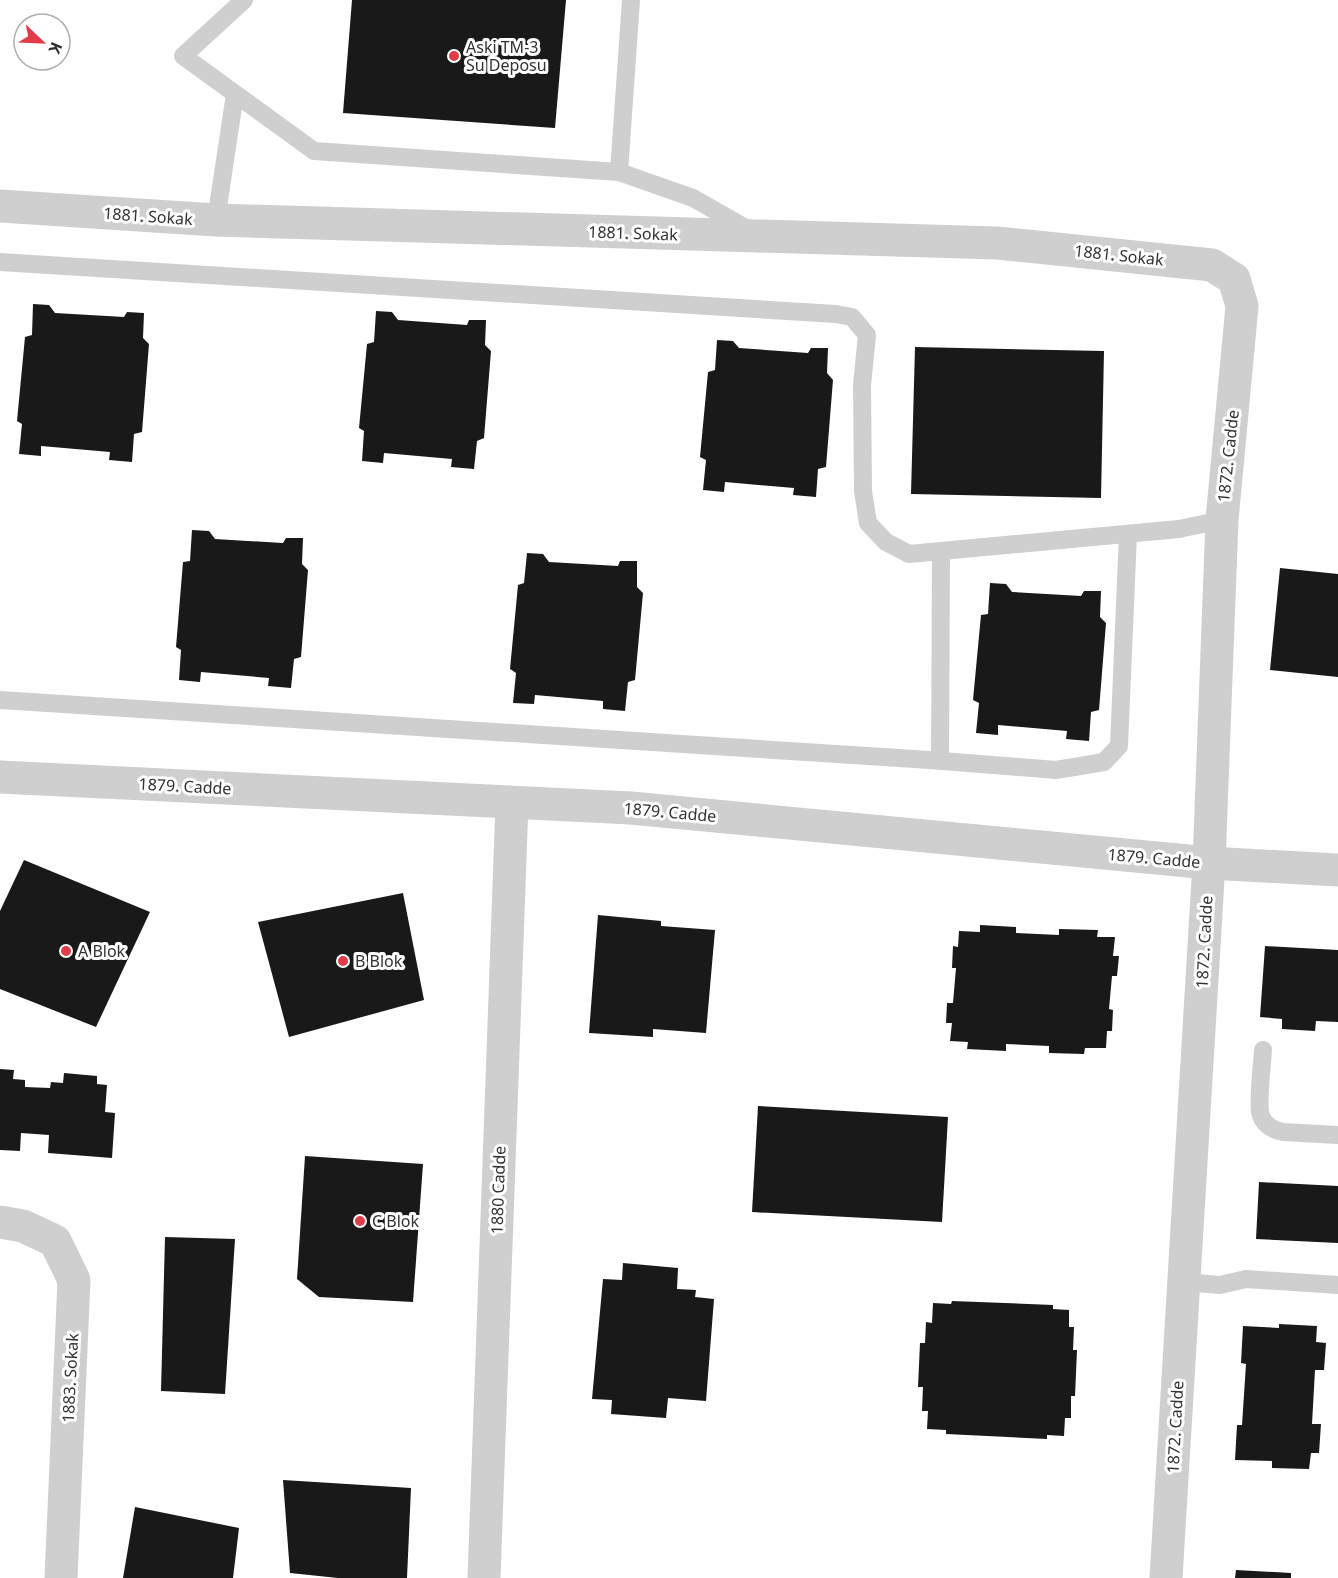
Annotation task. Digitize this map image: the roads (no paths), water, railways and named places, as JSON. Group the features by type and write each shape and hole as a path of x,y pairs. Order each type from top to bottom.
{"street":[{"name":"1881. Sokak","path":"0,206 216,220 997,243 1212,265 1234,279 1242,306"},
{"name":"1872. Cadde","path":"1166,1578 1209,863 1222,520 1242,306"},
{"name":"1879. Cadde","path":"0,777 631,808 1209,863 1338,870"},
{"name":"1880 Cadde","path":"484,1578 512,803"},
{"name":"1883. Sokak","path":"0,1222 23,1226 55,1241 74,1280 61,1578"}],"lane":[{"path":"244,0 183,56 314,151 619,172 693,198 761,236"},
{"path":"619,172 631,0"},
{"path":"216,220 236,94"},
{"path":"0,262 836,314 852,317 867,335 862,385 863,480 868,523 886,542 909,554 940,552 1179,529 1222,520"},
{"path":"0,700 1056,770 1104,762 1119,746 1128,534"},
{"path":"940,552 940,761"},
{"path":"1263,1050 1260,1112 1268,1125 1283,1132 1338,1135"},
{"path":"1184,1282 1220,1285 1246,1279 1338,1285"}],"place":[{"name":"Aski TM-3 Su Deposu","path":"454,56"},
{"name":"A Blok","path":"66,951"},
{"name":"B Blok","path":"343,961"},
{"name":"C Blok","path":"360,1221"}]}
